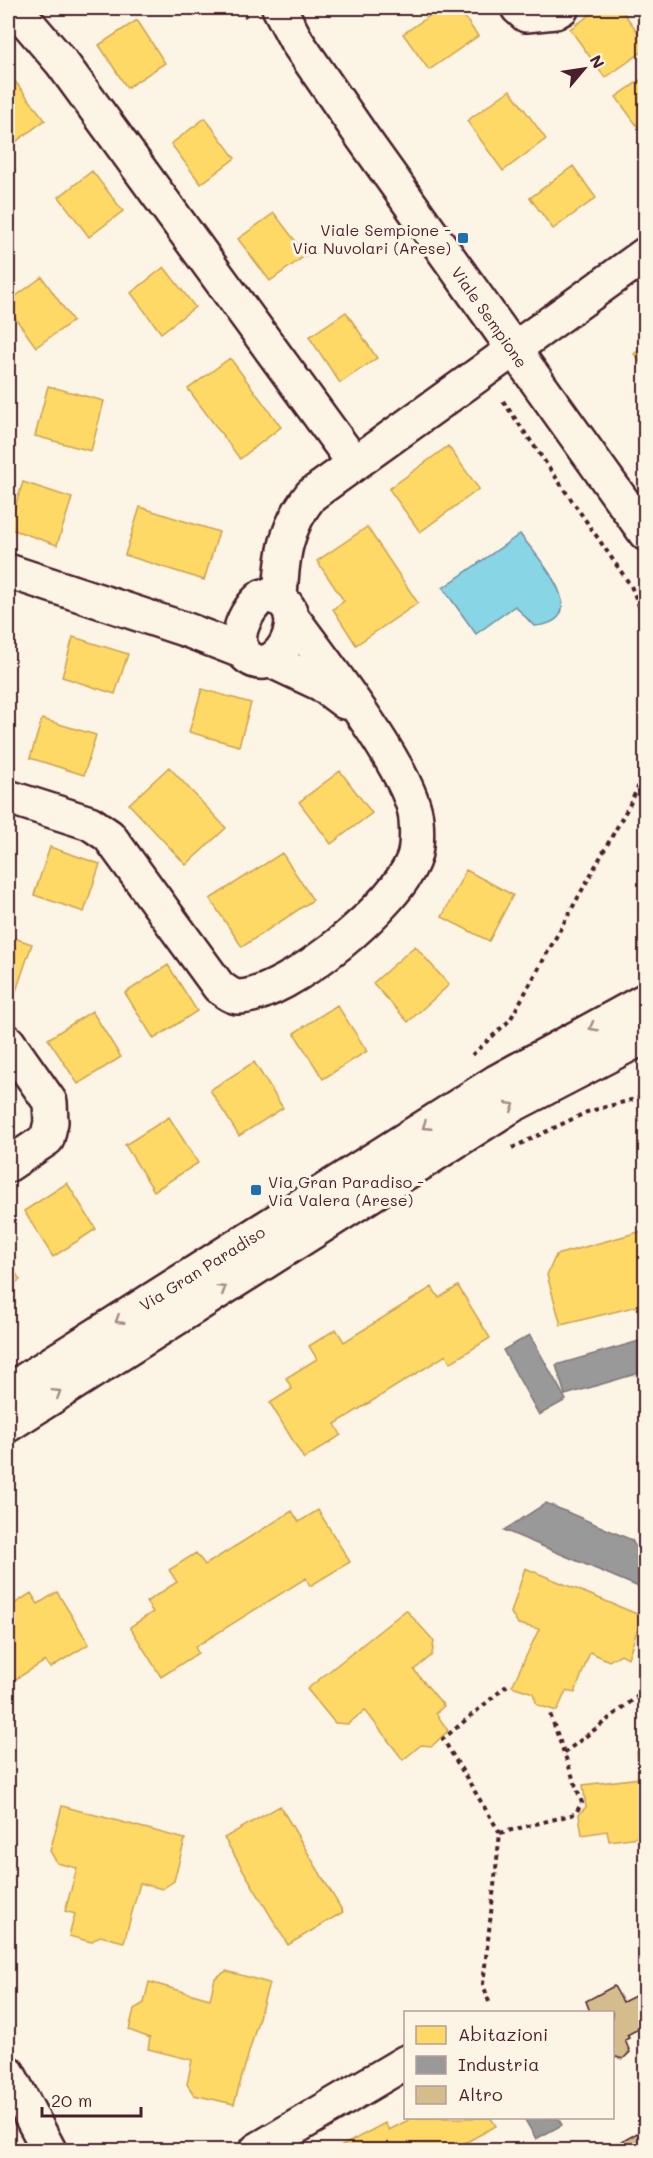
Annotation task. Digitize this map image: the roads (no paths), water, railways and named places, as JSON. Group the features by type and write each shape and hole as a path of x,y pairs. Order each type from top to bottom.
{"street":[{"path":"15,8 62,63 354,463"},
{"name":"Viale Sempione","path":"279,8 317,71 645,534"},
{"path":"519,8 526,15 555,12 562,8"},
{"path":"252,649 287,640 282,555 299,511 311,495 645,254"},
{"path":"8,571 252,649 321,684 365,719"},
{"path":"8,797 90,823 110,836 219,987 235,998 251,996 314,965 391,896 414,856 416,818 405,787 365,719 285,607 263,596 254,603 242,622 252,649"},
{"name":"Via Gran Paradiso","path":"8,1391 496,1082 645,1000"},
{"name":"Via Gran Paradiso","path":"8,1425 511,1106 645,1036"},
{"path":"8,1042 50,1102 51,1122 46,1139 8,1165"},
{"path":"256,2151 404,2063"},
{"path":"8,2073 19,2122 49,2151"}],"water":[{"path":"520,534 557,586 562,600 561,613 552,622 534,626 515,606 476,634 443,588"}],"place":[{"name":"Viale Sempione - Via Nuvolari (Arese)","path":"463,238"},
{"name":"Via Gran Paradiso - Via Valera (Arese)","path":"256,1190"}]}
